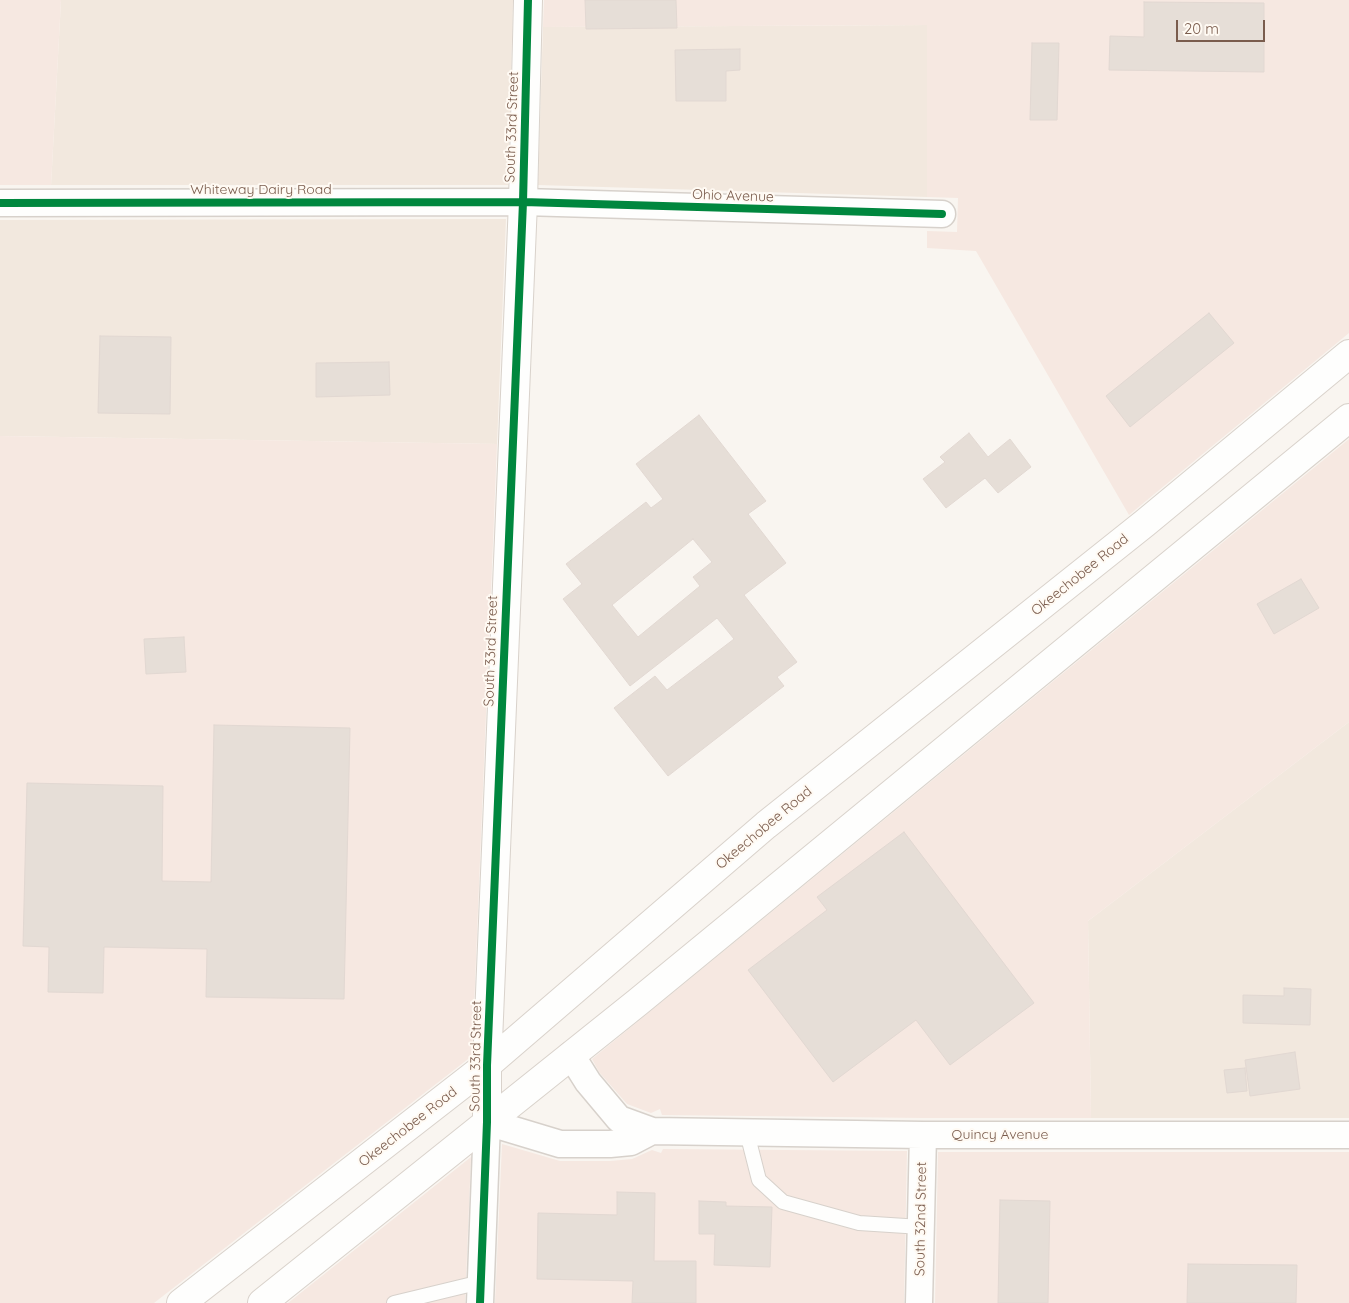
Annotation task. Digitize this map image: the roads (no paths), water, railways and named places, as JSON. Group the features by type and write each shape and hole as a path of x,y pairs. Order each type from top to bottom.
{"main road":[{"name":"South 33rd Street","path":"487,1122 487,1065 523,202 528,0"},
{"name":"Okeechobee Road","path":"181,1303 487,1065 766,825 1145,523 1349,354"},
{"path":"262,1303 638,1002 1349,418"}],"street":[{"name":"Whiteway Dairy Road","path":"0,203 523,202"},
{"name":"Ohio Avenue","path":"523,202 942,214"},
{"name":"Quincy Avenue","path":"571,1055 588,1082 619,1119 652,1131 923,1135 1349,1135"},
{"name":"Quincy Avenue","path":"487,1122 560,1144 630,1142 652,1131"},
{"name":"South 33rd Street","path":"480,1293 487,1122"},
{"name":"South 32nd Street","path":"919,1303 923,1135"}],"lane":[{"path":"747,1133 758,1180 783,1202 860,1223 921,1227"},
{"path":"394,1303 480,1293"}]}
